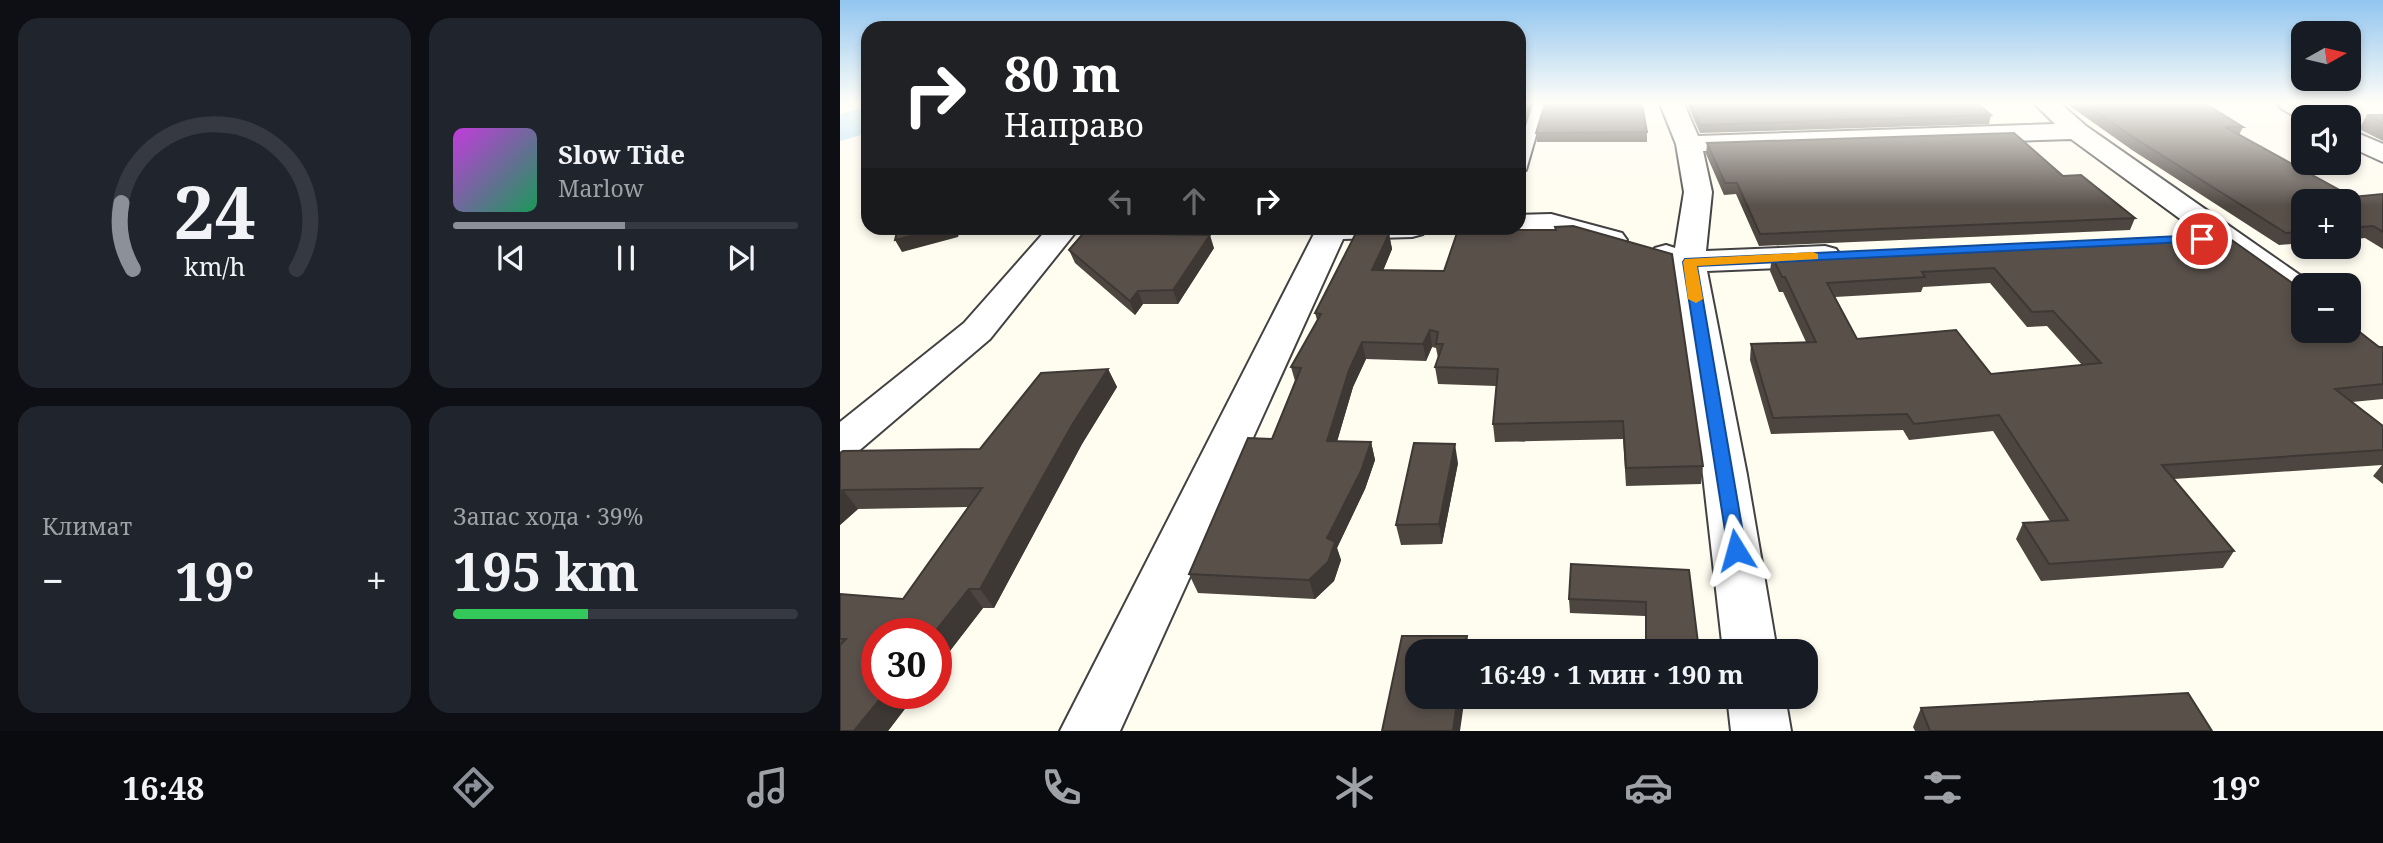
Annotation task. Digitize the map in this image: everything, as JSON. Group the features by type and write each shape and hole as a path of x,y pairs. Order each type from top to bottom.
{"street":[{"path":"1686,138 1698,192 1689,262 1725,475 1748,639"},
{"path":"1689,144 1865,138"},
{"path":"2087,138 2291,284"},
{"path":"2361,143 2383,154"},
{"path":"1526,224 1551,223 1689,262 1855,254"},
{"path":"840,444 977,331 1058,235"},
{"path":"1090,731 1329,235"},
{"path":"2173,240 2229,237"},
{"path":"1758,709 1761,731"}],"building":[{"path":"1857,138 2020,138 2063,176 2081,175 2135,218 1760,234 1737,183 1725,183 1707,143"},
{"path":"2135,138 2245,138 2291,163 2291,175 2312,175 2337,189 2291,189 2291,233 2286,233"},
{"path":"2383,194 2383,232 2373,226 2361,227 2361,196"},
{"path":"1573,226 1672,254 1703,466 1626,468 1623,421 1493,424 1498,369 1435,367 1443,344 1436,344 1438,332 1430,330 1423,344 1362,342 1349,370 1327,441 1371,442 1361,471 1327,538 1335,542 1328,562 1309,580 1189,574 1248,438 1272,439 1301,368 1291,367 1321,314 1315,313 1355,235 1389,235 1372,270 1444,271 1456,235 1526,235 1526,230 1556,230 1555,227"},
{"path":"896,235 915,235 895,240"},
{"path":"1082,235 1210,235 1173,290 1138,291 1130,301 1069,250"},
{"path":"2226,236 2291,282 2291,343 2361,343 2361,333 2379,347 2383,347 2383,384 2335,389 2383,426 2383,450 2162,465 2234,551 2049,564 2023,523 2068,520 1999,415 1914,424 1907,414 1773,418 1751,344 1816,342 1785,277 1782,277 1772,256","holes":["1994,268 2032,312 2053,311 2101,363 1991,374 1956,330 1857,339 1827,283 1925,277 1922,272"]},
{"path":"1108,369 1072,425 980,589 969,589 946,618 861,618 861,709 872,709 854,731 840,731 840,645 846,639 840,639 840,594 903,599 982,488 840,492 840,453 980,449 1041,373"},
{"path":"1414,443 1455,444 1439,524 1396,525"},
{"path":"1571,564 1689,570 1698,639 1646,639 1646,602 1569,599"},
{"path":"1402,636 1467,636 1466,639 1405,639 1405,709 1456,709 1453,731 1382,731"},
{"path":"2188,693 2212,731 1930,731 1921,708"}],"slow traffic":[{"path":"1696,299 1689,262 1813,256"}],"route":[{"path":"1736,550 1689,262 2202,239"}]}
